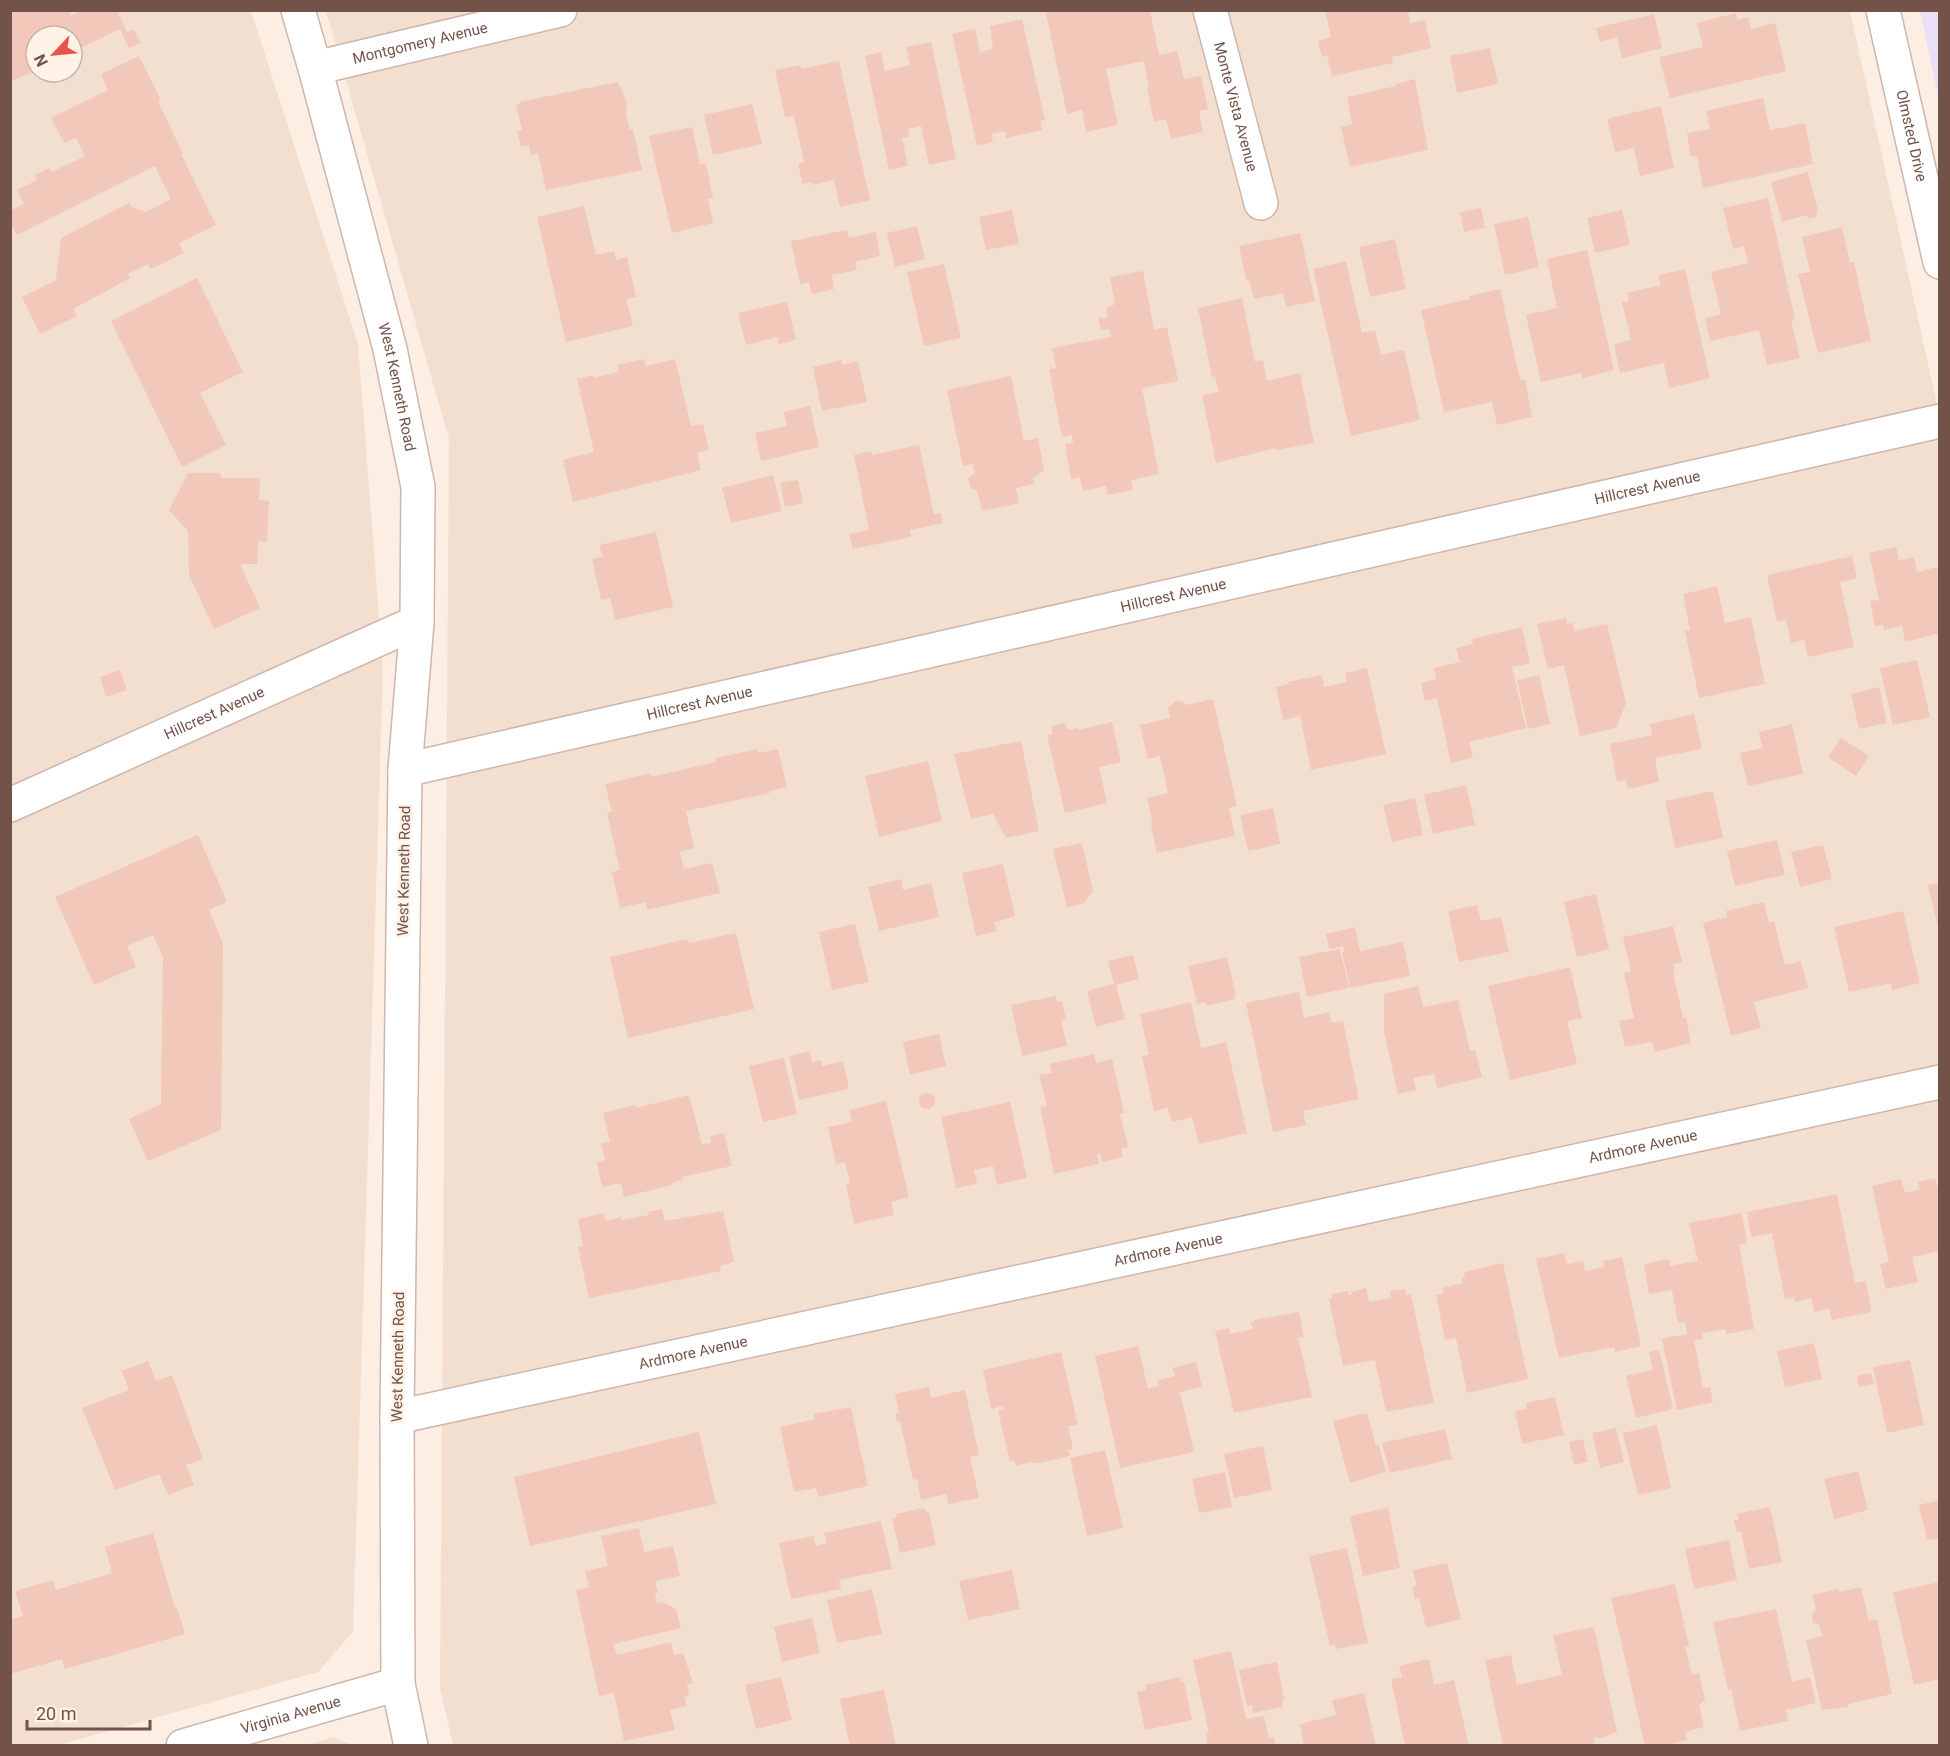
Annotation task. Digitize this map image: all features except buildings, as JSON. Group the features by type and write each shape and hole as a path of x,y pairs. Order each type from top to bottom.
{"street":[{"name":"West Kenneth Road","path":"298,10 390,348 418,487 417,622 405,770 397,1417 398,1684 411,1746"},
{"name":"Montgomery Avenue","path":"315,68 560,10"},
{"name":"Monte Vista Avenue","path":"1210,10 1261,203"},
{"name":"Olmsted Drive","path":"1883,10 1940,262"},
{"name":"Hillcrest Avenue","path":"405,770 1940,421"},
{"name":"Hillcrest Avenue","path":"10,805 417,622"},
{"name":"Ardmore Avenue","path":"397,1417 1940,1082"},
{"name":"Virginia Avenue","path":"183,1746 398,1684"}],"shaded area":[{"path":"11,11 251,11 358,344 383,668 353,1632 318,1672 59,1745 11,1746"},
{"path":"326,11 1850,11 1940,418 1939,1745 453,1745 440,1688 449,439"},
{"path":"1920,11 1939,11 1939,100"},
{"path":"334,1737 352,1745 306,1745"}]}
